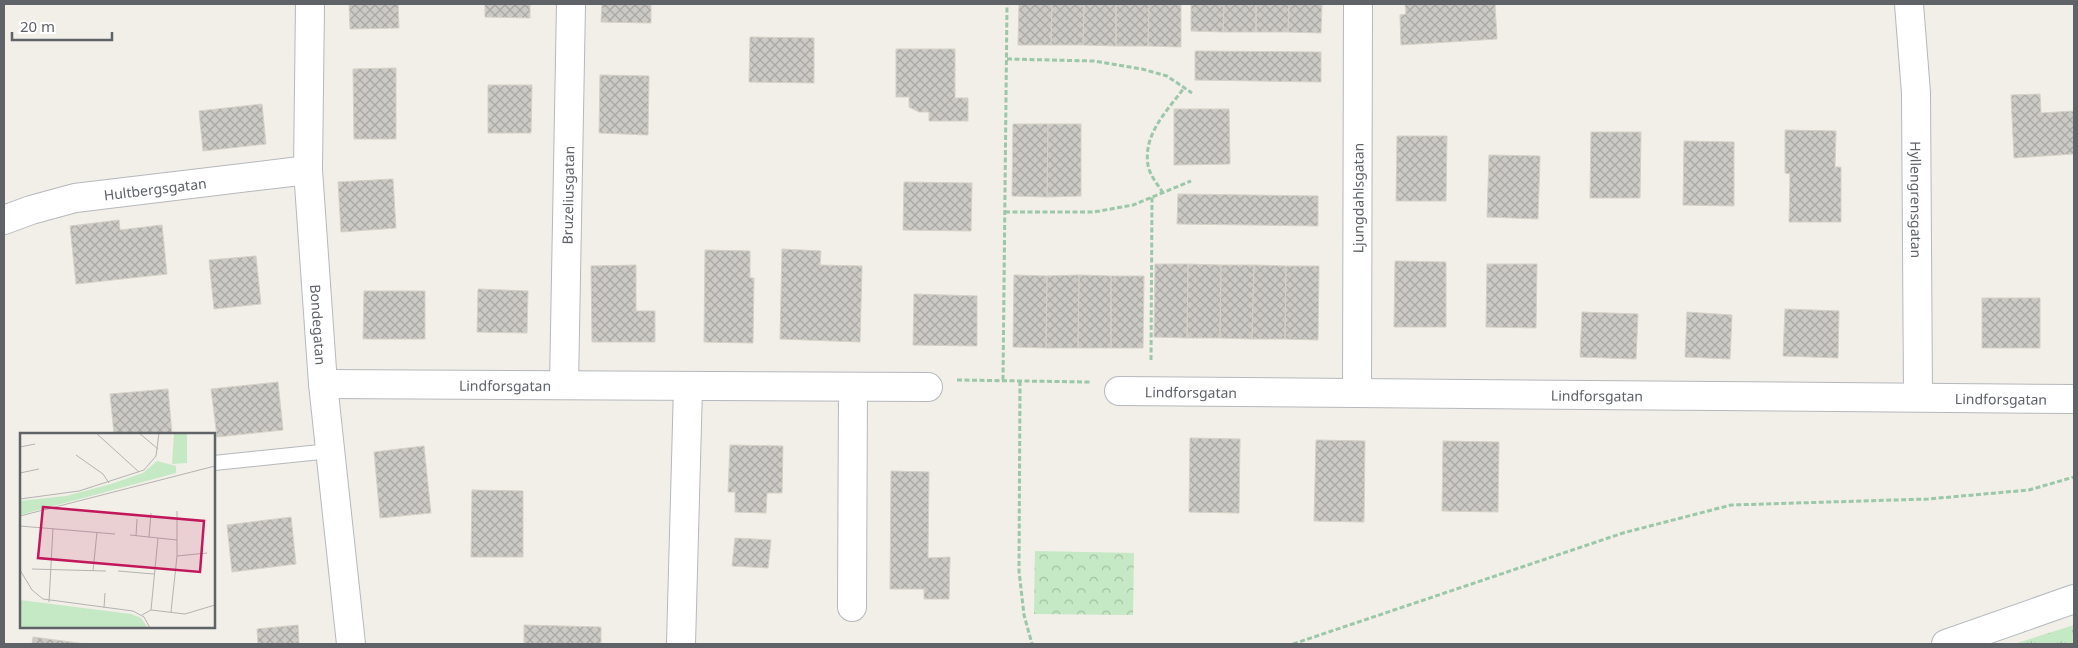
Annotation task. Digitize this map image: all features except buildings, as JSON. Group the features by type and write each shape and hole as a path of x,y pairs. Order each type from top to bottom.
{"street":[{"name":"Bondegatan","path":"310,4 308,170 323,384 350,644"},
{"name":"Bruzeliusgatan","path":"564,385 571,4"},
{"name":"Ljungdahlsgatan","path":"1357,392 1358,4"},
{"name":"Hyllengrensgatan","path":"1910,4 1916,93 1918,397"},
{"name":"Hultbergsgatan","path":"4,220 31,210 75,198 308,170"},
{"name":"Lindforsgatan","path":"323,384 928,387"},
{"path":"681,644 688,387"},
{"path":"852,607 853,388"},
{"name":"Lindforsgatan","path":"1119,391 2074,399"},
{"path":"1946,644 2070,600"}],"lane":[{"path":"215,463 330,451"}],"path":[{"path":"1003,380 1008,4"},
{"path":"1007,59 1094,61 1142,69 1167,76 1192,93"},
{"path":"1163,193 1148,166 1147,144 1158,122 1184,88"},
{"path":"1005,212 1094,212 1133,205 1191,181"},
{"path":"1150,391 1152,198"},
{"path":"928,387 961,379 1106,383 1119,391"},
{"path":"1020,381 1019,571 1024,615 1032,644"},
{"path":"1293,644 1623,533 1731,505 1928,499 2029,490 2074,477"}],"green space":[{"path":"1035,551 1134,553 1133,615 1034,614"},
{"path":"2074,625 2074,644 2014,644"}]}
